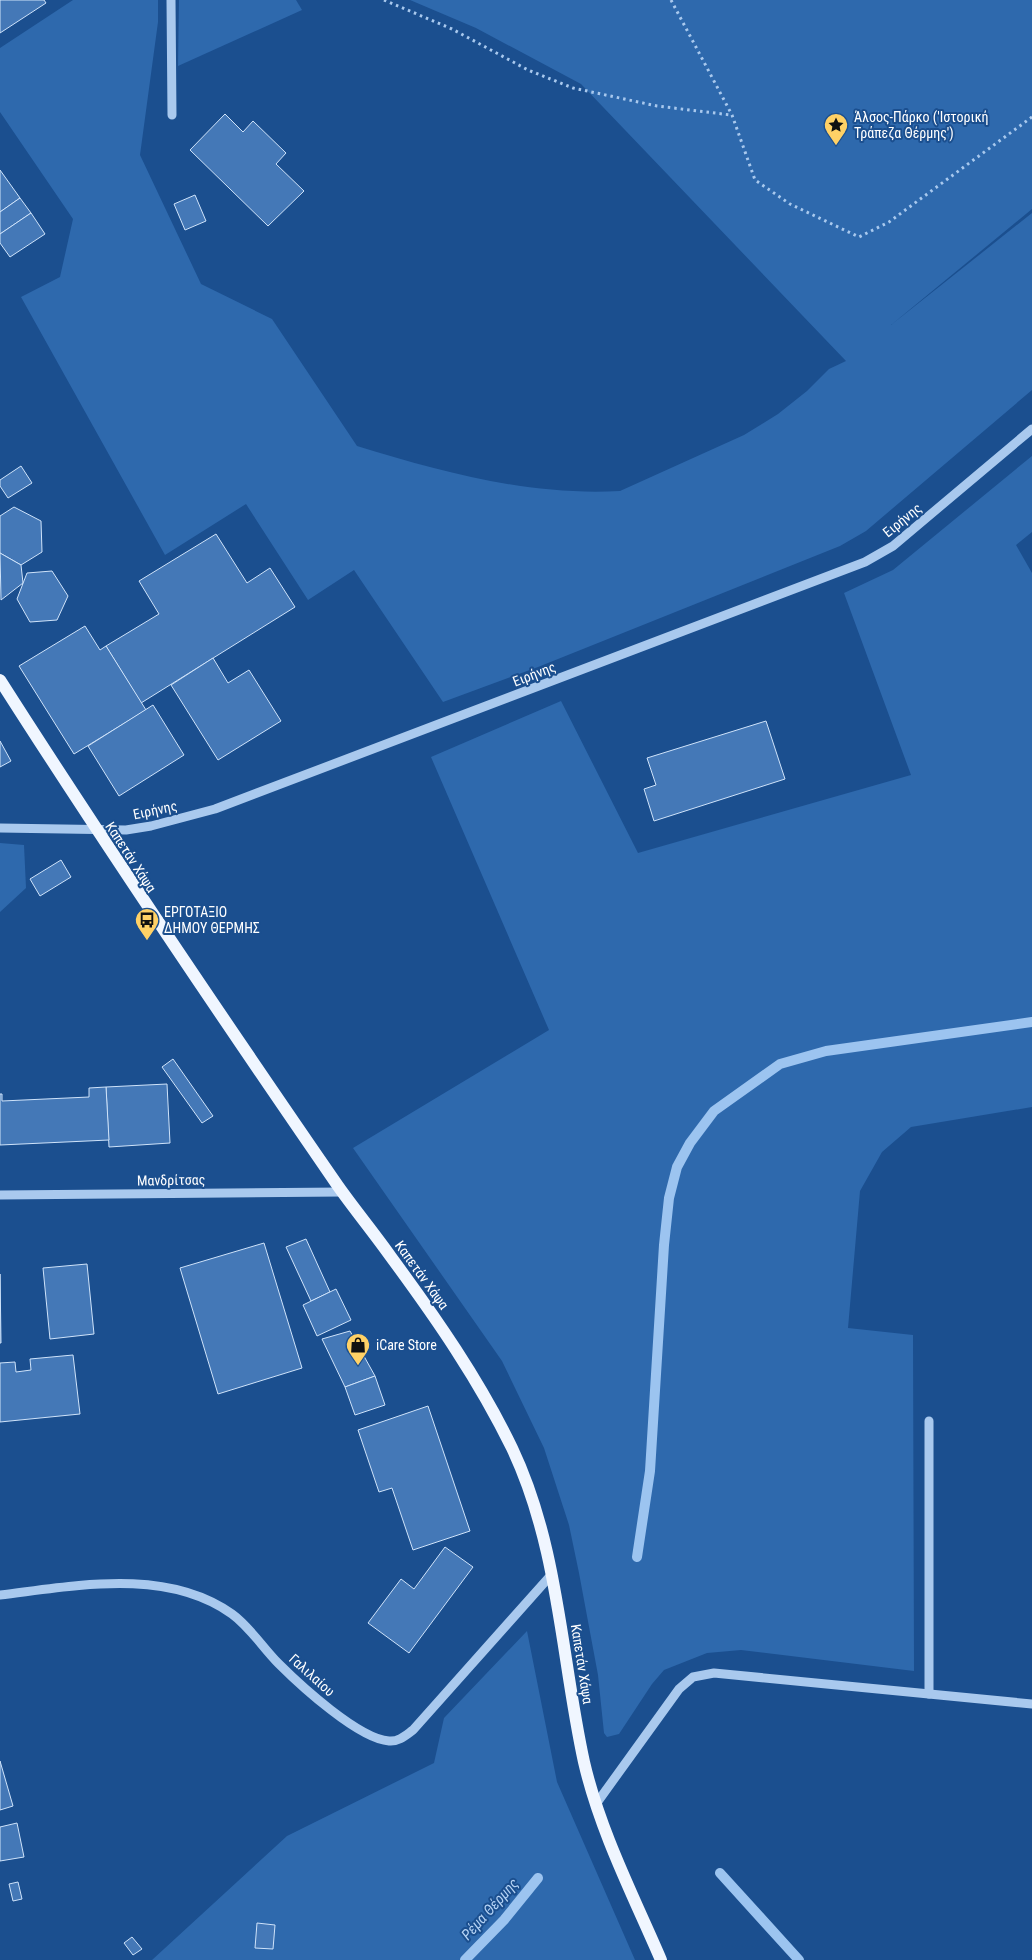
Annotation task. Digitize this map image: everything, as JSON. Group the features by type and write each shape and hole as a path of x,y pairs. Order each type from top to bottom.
{"main road":[{"name":"Καπετάν Χάψα","path":"0,680 96,830 342,1192 437,1321 482,1391 514,1453 526,1481 547,1547 576,1718 596,1804 661,1960"}],"street":[{"path":"171,0 172,114"},
{"name":"Ειρήνης","path":"0,828 96,830 151,826 237,801 865,562 893,546 1032,429"},
{"name":"Μανδρίτσας","path":"0,1195 342,1192"},
{"path":"929,1421 929,1694"},
{"name":"Γαλιλαίου","path":"0,1595 66,1588 140,1584 164,1586 202,1596 235,1616 279,1663 328,1707 364,1732 388,1741 404,1737 413,1730 552,1574"},
{"path":"596,1804 674,1696 693,1677 714,1673 1032,1704"}],"path":[{"path":"384,0 452,29 528,70 573,88 657,106 732,115"},
{"path":"671,0 732,115 755,180 790,204 859,237 889,222 1032,117"}],"shaded area":[{"path":"73,0 158,0 158,22 140,155 201,284 272,319 357,446 421,465 486,480 552,490 586,492 620,491 744,435 778,414 807,391 829,369 846,361 581,84 476,28 410,0 1032,0 1032,209 891,325 1032,213 1032,390 866,531 840,546 538,667 443,702 354,570 308,600 246,504 165,555 21,297 60,277 73,219 0,112 0,48"},
{"path":"179,0 296,0 302,10 178,66"},
{"path":"1032,456 1032,532 1016,545 1032,573 1032,1107 911,1127 882,1152 860,1191 848,1328 913,1335 914,1671 741,1650 707,1653 664,1670 652,1684 619,1734 607,1737 604,1733 598,1675 569,1525 544,1448 502,1361 353,1148 549,1030 431,757 561,701 638,853 911,775 844,593 893,570"},
{"path":"0,843 24,845 26,888 0,912"},
{"path":"527,1631 557,1782 635,1960 152,1960 287,1836 434,1763 444,1718"}],"building":[{"path":"0,0 44,0 46,3 0,33"},
{"path":"225,114 243,132 253,121 286,153 276,164 304,191 268,226 190,150"},
{"path":"0,170 20,198 0,212"},
{"path":"195,195 206,221 185,230 174,204"},
{"path":"20,198 31,213 0,234 0,212"},
{"path":"31,213 45,234 10,257 0,243 0,234"},
{"path":"21,466 32,483 8,498 0,486 0,480"},
{"path":"14,507 41,521 42,552 21,565 0,553 0,516"},
{"path":"216,534 247,583 270,568 295,607 141,703 106,646 159,614 139,581"},
{"path":"0,553 21,565 23,583 1,600"},
{"path":"52,571 68,596 57,620 30,622 17,599 27,573"},
{"path":"85,626 100,650 106,646 146,710 74,754 19,666"},
{"path":"213,658 228,683 249,670 281,721 218,760 171,685"},
{"path":"153,705 184,755 119,796 88,746"},
{"path":"766,721 785,779 654,821 644,789 656,785 647,758"},
{"path":"0,741 11,761 0,767"},
{"path":"61,860 71,877 40,896 30,879"},
{"path":"173,1059 213,1116 202,1123 162,1067"},
{"path":"167,1084 170,1143 109,1147 106,1087"},
{"path":"106,1087 109,1140 0,1145 0,1094 2,1094 2,1101 89,1097 89,1088"},
{"path":"306,1239 330,1292 311,1301 286,1247"},
{"path":"264,1243 302,1368 218,1394 180,1268"},
{"path":"87,1264 94,1334 50,1339 43,1268"},
{"path":"0,1274 1,1343 0,1343"},
{"path":"336,1289 351,1320 317,1336 303,1305"},
{"path":"350,1331 375,1376 345,1387 322,1339"},
{"path":"73,1355 80,1414 0,1422 0,1363 15,1362 16,1372 31,1370 30,1359"},
{"path":"375,1376 385,1405 355,1415 345,1387"},
{"path":"428,1406 470,1531 413,1550 392,1488 379,1492 358,1430"},
{"path":"445,1547 473,1567 409,1653 368,1623 401,1579 414,1589"},
{"path":"0,1761 13,1806 0,1810"},
{"path":"17,1823 24,1857 0,1861 0,1827"},
{"path":"18,1882 22,1899 13,1901 9,1884"},
{"path":"257,1923 275,1925 273,1949 255,1948"},
{"path":"132,1937 142,1949 133,1955 124,1943"}],"waterway":[{"path":"637,1557 650,1471 664,1245 669,1198 677,1167 690,1143 714,1111 780,1064 826,1051 1032,1022"},
{"path":"720,1873 799,1960"},
{"name":"Ρέμα Θέρμης","path":"465,1960 504,1920 538,1878"}],"place":[{"name":"Άλσος-Πάρκο ('Ιστορική Τράπεζα Θέρμης')","path":"836,146"},
{"name":"ΕΡΓΟΤΑΞΙΟ ΔΗΜΟΥ ΘΕΡΜΗΣ","path":"147,941"},
{"name":"iCare Store","path":"358,1366"}]}
